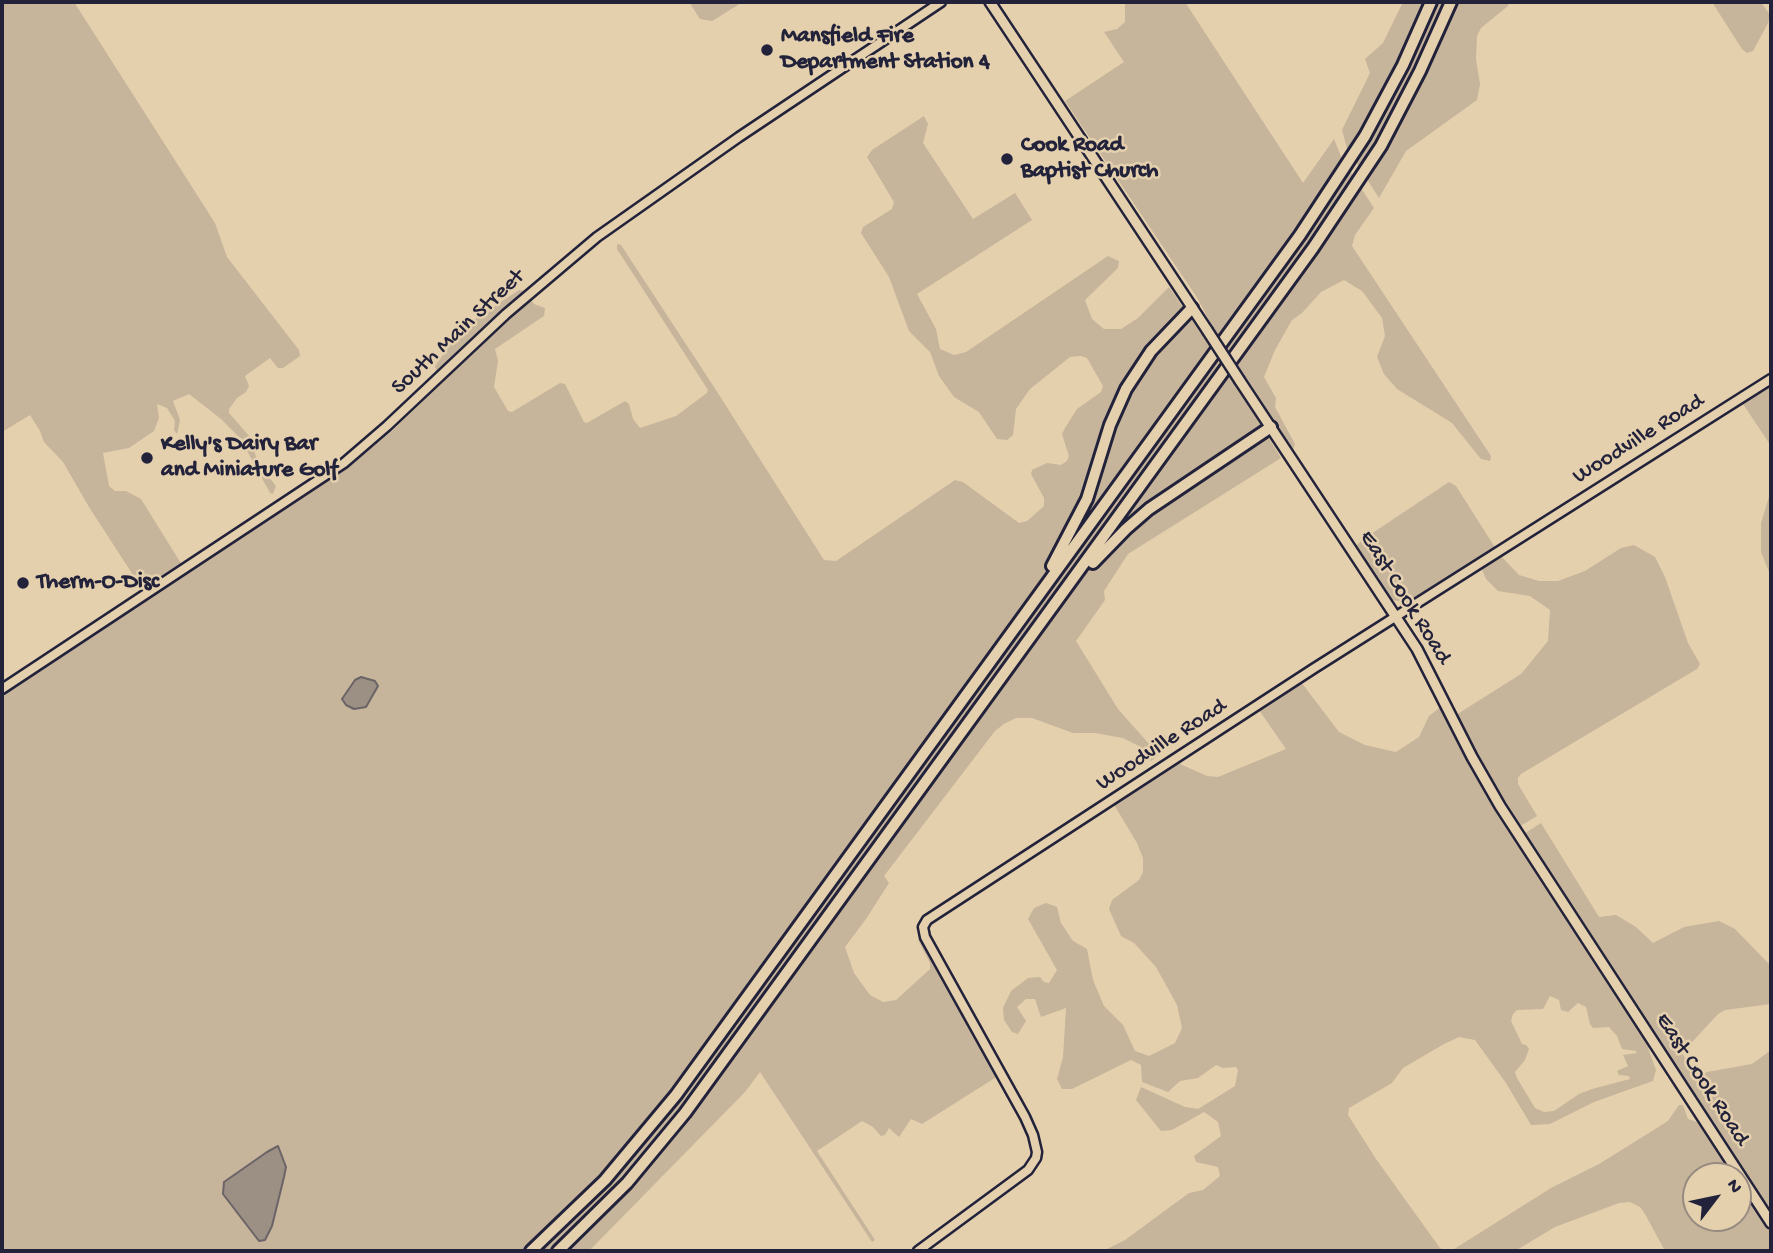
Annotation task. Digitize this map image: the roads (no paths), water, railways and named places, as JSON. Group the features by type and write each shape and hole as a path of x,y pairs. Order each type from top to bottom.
{"highway":[{"path":"531,1251 605,1180 676,1095 1321,205 1382,106 1431,2"},
{"path":"558,1251 627,1183 685,1113 1042,624 1357,184 1409,93 1451,2"},
{"path":"977,680 994,650 1049,572 1081,512 1110,425 1133,378 1160,341 1192,308"},
{"path":"1042,624 1103,551 1139,517 1172,492 1271,428"}],"main road":[{"name":"East Cook Road","path":"990,2 1396,617 1426,666 1495,799 1771,1223"}],"street":[{"name":"South Main Street","path":"2,689 344,463 506,314 611,226 941,2"},
{"name":"Woodville Road","path":"918,1251 1028,1170 1033,1165 1037,1152 1025,1117 922,931 924,923 937,912 1396,617 1771,379"}],"place":[{"name":"Mansfield Fire Department Station 4","path":"767,50"},
{"name":"Cook Road Baptist Church","path":"1007,159"},
{"name":"Kelly's Dairy Bar and Miniature Golf","path":"147,458"},
{"name":"Therm-O-Disc","path":"23,583"}]}
